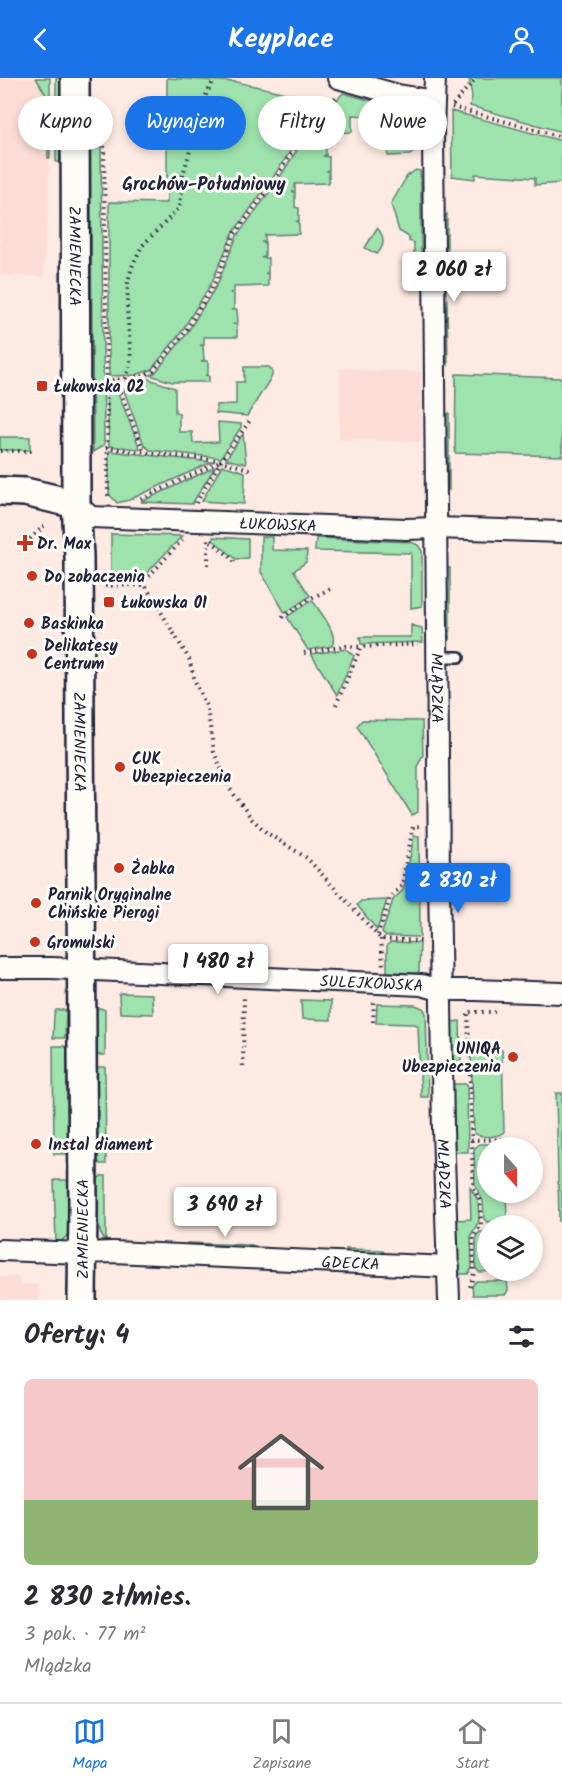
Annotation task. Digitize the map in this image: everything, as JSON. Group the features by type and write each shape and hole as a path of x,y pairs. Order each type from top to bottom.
{"street":[{"name":"ZAMIENIECKA","path":"75,78 82,1300"},
{"name":"MLĄDZKA","path":"435,78 441,96"},
{"path":"340,84 403,96"},
{"name":"MLĄDZKA","path":"442,150 436,528 431,651 450,1300"},
{"name":"ŁUKOWSKA","path":"0,491 24,492 76,504 91,517 406,530 436,528 562,532"},
{"name":"SULEJKOWSKA","path":"0,968 81,969 421,985 441,990 562,993"},
{"name":"GDECKA","path":"0,1250 113,1252 449,1267"}],"lane":[{"path":"431,651 459,657"}],"path":[{"path":"126,379 131,360 127,309 128,281 142,246 180,207 183,175 205,97 214,78"},
{"path":"447,101 476,78"},
{"path":"106,381 143,376 153,371 183,335 216,281 234,235 272,184 305,132 333,98 340,84"},
{"path":"447,105 562,137"},
{"path":"104,150 107,497 114,502"},
{"path":"116,381 144,452"},
{"path":"194,506 221,461 251,419"},
{"path":"106,448 221,461 252,470"},
{"path":"0,451 36,452"},
{"path":"132,504 221,461"},
{"path":"30,539 44,526"},
{"path":"141,585 188,533"},
{"path":"207,565 208,534"},
{"path":"208,540 234,560 234,566"},
{"path":"105,586 145,585 189,659 195,681 207,708 214,752 230,789 252,819 267,833 307,858 378,934 383,943 383,974"},
{"path":"282,617 330,589"},
{"path":"304,653 345,646 431,651"},
{"path":"336,705 361,646"},
{"path":"378,934 390,898 402,885 413,827"},
{"path":"381,939 422,940 423,951"},
{"path":"243,1066 244,996"},
{"path":"373,1022 374,1000"},
{"path":"468,1012 473,1186 480,1200 481,1225 473,1236 474,1273 470,1295"},
{"path":"471,1140 477,1140"}],"shaded area":[{"path":"0,78 42,78 49,86 49,96 18,96 18,150 49,150 49,200 43,277 0,275"},
{"path":"340,368 421,372 421,442 339,439"},
{"path":"0,1275 19,1277 19,1285 39,1284 39,1300 0,1300"}],"green space":[{"path":"36,78 50,78 50,96 46,95"},
{"path":"56,78 61,78 61,96 56,96"},
{"path":"167,78 237,82 298,96 258,96 258,150 291,150 233,233 211,284 180,334 151,370 135,375 109,376 109,202 167,203 167,150 246,150 246,96 167,96"},
{"path":"469,78 562,78 562,132 470,106 472,97"},
{"path":"343,93 358,97 358,115 352,115 352,132 346,132 346,96 340,96"},
{"path":"451,111 562,141 562,183 535,185 535,178 475,174 475,179 452,176"},
{"path":"56,150 60,150 60,162 56,162"},
{"path":"90,150 101,150 104,445 93,452"},
{"path":"297,150 326,150 326,155 323,156 329,157 329,170 327,171 329,172 329,183 295,184 295,191 292,192 295,192 295,207 299,208 299,221 296,221 299,222 299,234 265,235 265,242 261,242 265,243 265,257 261,258 268,258 268,273 265,273 268,274 268,286 234,287 234,292 230,293 234,294 234,309 231,310 237,310 238,323 234,324 237,325 237,337 204,337 204,345 200,345 203,346 204,360 201,361 208,361 208,375 205,375 209,376 209,382 172,382 150,375 155,373 185,336 217,285 237,236"},
{"path":"387,150 417,150 410,155 388,156"},
{"path":"416,170 420,171 421,186 421,284 414,285 414,243 399,231 391,204 407,176"},
{"path":"447,214 447,280 445,279 444,217"},
{"path":"377,228 382,234 383,241 382,248 377,254 365,248"},
{"path":"447,300 448,365 446,363 445,302"},
{"path":"244,367 269,367 272,370 272,376 247,416 216,413 216,405 236,404 236,382 244,382"},
{"path":"456,374 562,378 562,456 455,453"},
{"path":"146,378 175,388 175,412 179,413 179,432 192,432 193,443 219,442 218,422 241,424 221,458 150,450 144,445 124,391 134,381"},
{"path":"107,385 115,385 140,449 109,446"},
{"path":"449,413 449,490 448,490 446,415"},
{"path":"243,434 246,464 226,459"},
{"path":"0,437 30,437 30,450 0,450"},
{"path":"109,451 212,462 129,500 117,503 109,494"},
{"path":"222,465 245,472 244,504 202,501"},
{"path":"215,467 192,504 141,502"},
{"path":"111,534 182,536 140,580 111,580"},
{"path":"213,537 248,539 248,558 236,559 213,540"},
{"path":"261,537 272,537 272,550 307,551 306,562 294,571 310,596 285,613 261,572"},
{"path":"316,538 411,542 418,545 422,551 422,606 411,608 411,553 315,551"},
{"path":"447,568 450,568 450,640 448,636"},
{"path":"312,600 331,629 333,641 332,646 308,650 287,617"},
{"path":"411,625 422,628 423,642 361,644 360,637 411,637"},
{"path":"346,649 354,656 337,695 311,654"},
{"path":"362,720 422,721 423,755 418,765 418,812 412,815 357,726"},
{"path":"414,836 419,836 420,937 385,936 382,933 393,900 403,890 405,884"},
{"path":"387,900 377,930 357,905 361,901"},
{"path":"391,942 420,943 419,973 387,972 387,945"},
{"path":"121,993 152,994 153,1014 120,1013 119,995"},
{"path":"301,1000 331,1001 331,1020 302,1019"},
{"path":"377,1004 415,1005 423,1008 426,1013 428,1097 421,1097 418,1026 376,1023"},
{"path":"95,1009 105,1010 105,1055 98,1055 96,1052"},
{"path":"56,1010 66,1010 65,1038 53,1038"},
{"path":"460,1021 461,1061 451,1061 451,1022"},
{"path":"53,1046 65,1046 67,1049 68,1154 54,1154"},
{"path":"498,1047 502,1050 504,1132 489,1137 474,1133 471,1051 475,1048"},
{"path":"98,1067 105,1067 106,1164 100,1164 98,1161"},
{"path":"452,1084 467,1084 468,1152 455,1152"},
{"path":"556,1093 562,1093 562,1221 559,1221"},
{"path":"477,1146 477,1189 475,1185 474,1149"},
{"path":"106,1176 106,1241 102,1237 98,1222 98,1179"},
{"path":"54,1180 68,1180 68,1234 63,1240 56,1242"},
{"path":"470,1187 477,1198 479,1215 477,1224 471,1235 472,1268 468,1274 459,1274 457,1220 471,1219"},
{"path":"483,1203 506,1203 507,1215 484,1215"},
{"path":"477,1235 477,1269 476,1268"},
{"path":"187,1243 252,1245 253,1248 251,1250 186,1246"},
{"path":"346,1249 383,1250 384,1253 382,1256 347,1254"},
{"path":"476,1281 507,1281 508,1290 505,1295 473,1295 472,1286"}],"place":[{"name":"Łukowska 02","path":"42,386"},
{"name":"Dr. Max","path":"25,543"},
{"name":"Do zobaczenia","path":"32,576"},
{"name":"Łukowska 01","path":"109,602"},
{"name":"Baskinka","path":"29,623"},
{"name":"Delikatesy Centrum","path":"32,654"},
{"name":"CUK Ubezpieczenia","path":"120,767"},
{"name":"Żabka","path":"119,868"},
{"name":"Parnik Oryginalne Chińskie Pierogi","path":"36,903"},
{"name":"Gromulski","path":"35,942"},
{"name":"UNIQA Ubezpieczenia","path":"513,1057"},
{"name":"Instal diament","path":"36,1144"}],"district":[{"name":"Grochów-Południowy","path":"204,184"}]}
